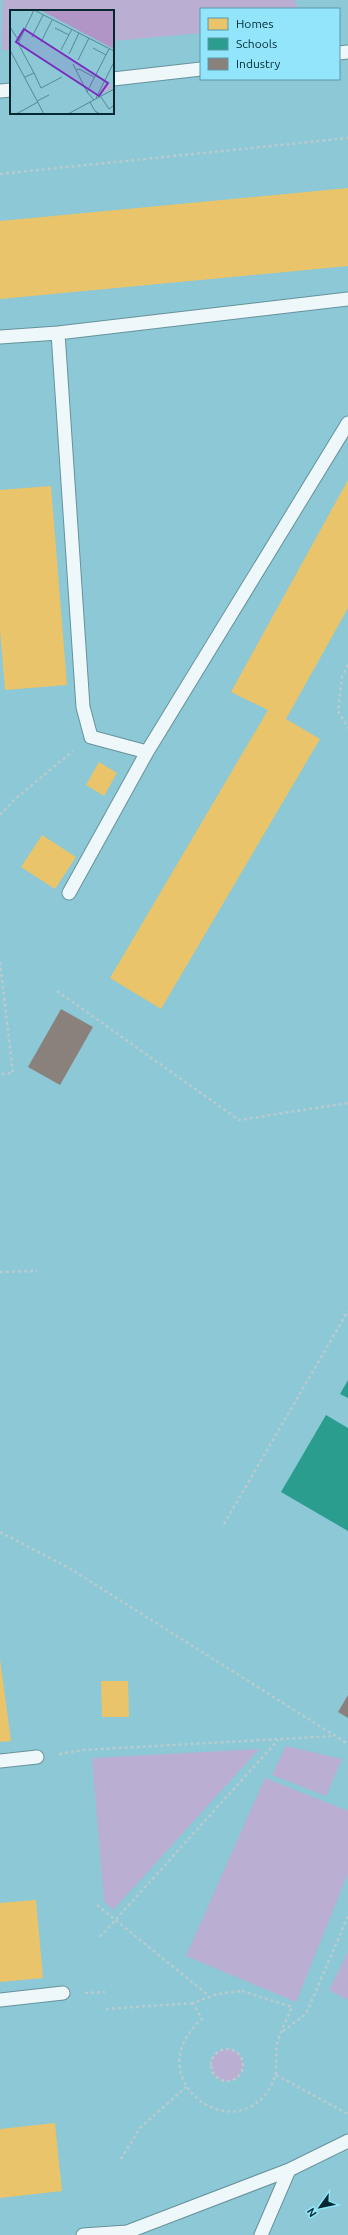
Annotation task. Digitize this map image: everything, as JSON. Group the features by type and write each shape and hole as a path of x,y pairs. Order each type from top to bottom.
{"lane":[{"path":"114,79 200,69"},
{"path":"0,92 10,90"},
{"path":"0,337 58,333 348,299"},
{"path":"58,333 83,707 91,736 147,752"},
{"path":"70,893 147,752 348,423"},
{"path":"0,1761 37,1757"},
{"path":"0,2000 63,1993"},
{"path":"83,2235 127,2232 289,2170 348,2141"},
{"path":"261,2235 289,2170"}],"path":[{"path":"0,174 348,138"},
{"path":"348,665 342,677 338,711 348,728"},
{"path":"0,815 14,799 91,736"},
{"path":"0,962 14,1073 0,1074"},
{"path":"57,991 239,1120 348,1103"},
{"path":"0,1272 37,1271"},
{"path":"224,1524 348,1311"},
{"path":"0,1532 69,1568 348,1744"},
{"path":"82,1750 336,1736"},
{"path":"100,1937 278,1739"},
{"path":"97,1905 208,1995"},
{"path":"282,2031 306,2014 348,1916"},
{"path":"106,2009 193,2003 217,1994 242,1991 292,2007 277,2043 276,2075 264,2096 247,2108 223,2111 212,2109 199,2102 183,2082 179,2069 181,2047 190,2031 202,2019 193,2003"},
{"path":"232,2050 237,2052 242,2060 243,2069 238,2077 233,2080 218,2078 212,2070 212,2060 218,2051 232,2050"},
{"path":"276,2075 348,2114"},
{"path":"120,2159 140,2128 186,2086"}],"shaded area":[{"path":"3,0 295,0 298,8 200,8 200,33 114,41 114,10 10,10 10,50 2,50"},
{"path":"286,1746 342,1759 326,1796 272,1775"},
{"path":"259,1749 113,1910 104,1901 92,1758"},
{"path":"265,1778 348,1811 348,1873 296,2002 186,1956"},
{"path":"348,1952 348,2000 329,1990"},
{"path":"224,2049 230,2049 240,2056 243,2065 242,2071 236,2078 230,2081 224,2081 214,2074 211,2068 211,2062 218,2052"}],"building: Homes":[{"path":"348,188 348,266 0,299 0,221"},
{"path":"348,480 348,608 286,719 320,739 161,1009 110,978 268,710 231,692"},
{"path":"51,486 67,685 5,690 0,630 0,490"},
{"path":"99,762 117,773 104,796 86,785"},
{"path":"42,835 76,857 55,889 21,867"},
{"path":"0,1659 11,1741 0,1742"},
{"path":"101,1681 128,1681 129,1717 102,1717"},
{"path":"36,1900 43,1978 0,1982 0,1903"},
{"path":"55,2123 62,2191 0,2198 0,2129"}],"building: Schools":[{"path":"348,1380 348,1398 340,1394"},
{"path":"326,1415 348,1428 348,1531 281,1492"}],"building: Industry":[{"path":"61,1009 93,1027 60,1085 28,1067"},
{"path":"348,1695 348,1718 338,1712"}]}
